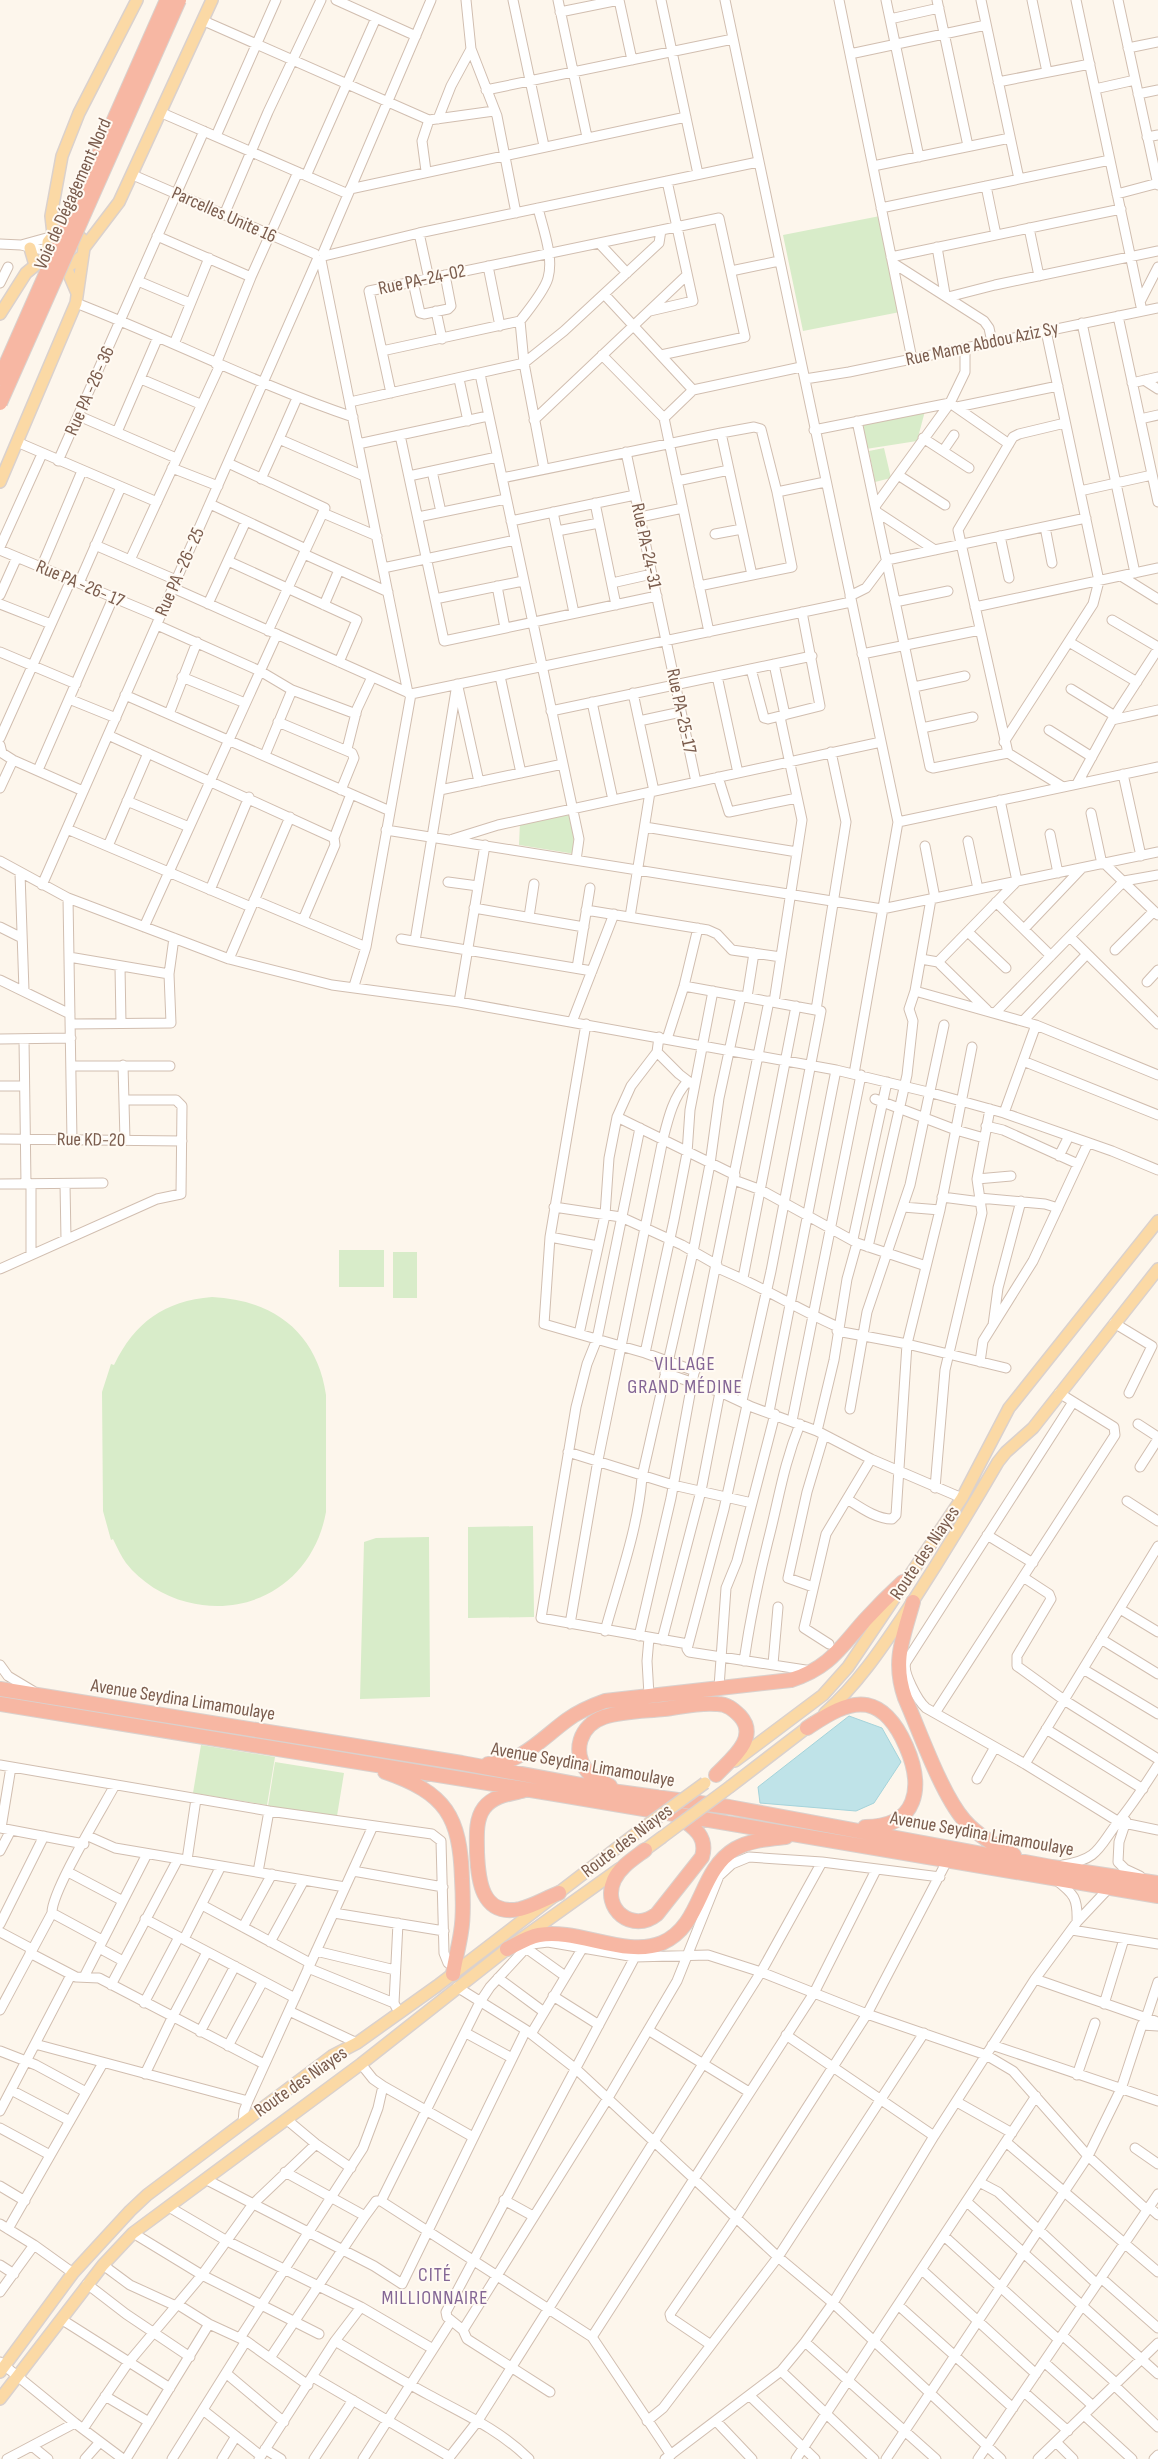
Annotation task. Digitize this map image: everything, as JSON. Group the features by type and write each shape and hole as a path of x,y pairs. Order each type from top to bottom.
{"highway":[{"name":"Voie de Dégagement Nord","path":"0,378 167,0"},
{"name":"Voie de Dégagement Nord","path":"0,404 180,0"},
{"path":"462,1763 500,1763 510,1760 531,1750 567,1720 592,1705 605,1701 791,1680 814,1671 833,1658 863,1622 904,1582"},
{"path":"913,1602 899,1649 897,1660 899,1678 905,1698 940,1778 955,1807 974,1830 996,1846 1031,1863"},
{"name":"Avenue Seydina Limamoulaye","path":"0,1689 462,1763 619,1792 729,1807 1031,1863 1054,1873 1110,1888 1158,1887"},
{"path":"619,1792 589,1774 580,1757 581,1738 585,1730 592,1724 610,1716 716,1703 729,1706 745,1724 746,1738 739,1752 710,1779"},
{"name":"Avenue Seydina Limamoulaye","path":"0,1704 530,1790 948,1861 1158,1887"},
{"path":"807,1728 842,1709 856,1705 868,1705 883,1713 896,1727 915,1770 916,1790 914,1797 910,1806 894,1821 876,1827 830,1826"},
{"path":"354,1761 392,1775 424,1790 448,1811 454,1822 461,1856 463,1920 454,1969"},
{"path":"530,1790 498,1797 482,1812 477,1827 480,1885 487,1899 494,1904 511,1909 520,1909 559,1893"},
{"path":"644,1850 618,1875 611,1896 616,1910 628,1920 636,1922 651,1918 657,1914 702,1857 704,1845 700,1834 674,1814"},
{"path":"508,1949 529,1938 546,1934 639,1947 662,1943 673,1937 688,1922 714,1870 726,1854 745,1844 798,1835"}],"main road":[{"path":"77,299 54,258 55,233 51,216 62,156 79,113 137,0"},
{"path":"0,314 26,273 36,265 54,258 74,263 119,202 204,21 212,0"},
{"path":"79,235 105,222"},
{"path":"0,482 77,299 83,252 79,235 71,230 55,233"},
{"path":"25,246 36,265"},
{"path":"26,273 54,258"},
{"name":"Route des Niayes","path":"1,2366 73,2273 147,2195 332,2056 357,2043 397,2008 559,1893 639,1831 810,1705 837,1681 875,1629 904,1582 962,1498 1008,1408 1158,1221"},
{"name":"Route des Niayes","path":"0,2399 103,2265 133,2233 361,2064 457,1987 731,1786 836,1704 863,1674 913,1602 998,1462 1006,1452 1033,1428 1158,1269"}],"street":[{"path":"216,136 276,0"},
{"path":"224,214 292,59 321,0"},
{"path":"336,0 416,36"},
{"name":"Rue PA -26- 25","path":"42,885 349,192 431,0"},
{"path":"466,0 471,49 494,111 516,213"},
{"path":"513,0 544,146"},
{"path":"558,0 587,137"},
{"path":"560,12 619,0 632,60"},
{"path":"661,0 698,174"},
{"path":"724,0 898,822 882,909 857,1075 831,1228 813,1316 796,1423 778,1490 754,1596 744,1661"},
{"path":"839,0 912,359"},
{"path":"886,0 919,157"},
{"path":"981,0 1019,179"},
{"path":"1032,0 1047,72"},
{"path":"1076,0 1141,307"},
{"path":"1118,0 1158,184 1118,194"},
{"path":"890,18 938,4 968,146"},
{"path":"130,560 218,365 251,276 347,82 376,18"},
{"path":"204,21 434,119 494,111"},
{"path":"850,54 986,25"},
{"path":"486,90 733,39"},
{"path":"1128,48 1158,42"},
{"path":"426,171 422,141 471,49"},
{"path":"998,82 1090,64"},
{"path":"1095,88 1135,80"},
{"path":"1138,94 1158,90"},
{"path":"162,112 302,174 349,192 426,171 686,117"},
{"name":"Rue PA -26- 36","path":"58,461 204,131"},
{"path":"1147,137 1158,135"},
{"path":"873,166 1010,138"},
{"path":"881,208 1110,160"},
{"path":"354,986 366,947 410,693 320,257 419,233 758,162"},
{"name":"Parcelles Unite 16","path":"133,175 320,257"},
{"path":"648,311 693,301 667,181"},
{"path":"986,186 996,235"},
{"path":"538,208 550,267 548,280 520,321 524,363 544,468"},
{"path":"892,260 937,247 1121,208"},
{"name":"Rue PA-24-02","path":"391,393 369,291 719,218 731,271"},
{"path":"1029,228 1039,276"},
{"path":"350,402 524,363 604,294 658,242 661,230"},
{"path":"25,246 55,233"},
{"path":"419,233 429,278"},
{"path":"157,236 251,276"},
{"path":"599,243 627,272"},
{"path":"0,244 25,246 54,258"},
{"path":"937,247 947,296"},
{"path":"947,296 1158,251"},
{"path":"174,344 209,258"},
{"path":"892,260 984,321 989,328 992,342"},
{"path":"661,355 745,337 731,271 779,261"},
{"path":"488,266 500,326"},
{"path":"1141,307 1158,267"},
{"path":"0,283 8,268"},
{"path":"534,420 687,274"},
{"path":"413,282 420,313 436,311 451,306 445,275"},
{"path":"138,281 190,303"},
{"path":"604,294 693,390"},
{"path":"77,299 218,365 297,398 353,417"},
{"name":"Rue Mame Abdou Aziz Sy","path":"805,379 1082,324 1118,316 1141,307 1158,308"},
{"path":"436,311 442,338"},
{"path":"1118,316 1158,502"},
{"path":"382,351 520,321"},
{"path":"1082,324 1135,573"},
{"path":"1004,742 1093,604 1099,581 1046,331"},
{"path":"117,432 158,337"},
{"path":"876,508 924,438 954,405 965,372 965,348"},
{"path":"602,355 664,418 709,632"},
{"path":"664,418 693,390 801,367"},
{"path":"480,374 579,839 576,860"},
{"path":"1132,382 1158,377"},
{"path":"141,379 200,404"},
{"path":"459,379 468,421"},
{"path":"1144,380 1158,389"},
{"path":"814,430 1058,386"},
{"path":"262,479 297,398"},
{"path":"954,405 1009,444"},
{"path":"1140,419 1158,415"},
{"path":"79,416 176,458"},
{"path":"358,444 488,416"},
{"path":"857,421 931,768 1008,753"},
{"path":"1063,787 1008,753 1004,742 958,527 1016,435 1065,423"},
{"path":"502,478 721,433 754,427 761,429 777,492 792,567 699,586"},
{"path":"721,433 752,575"},
{"path":"400,435 444,641 657,596"},
{"path":"943,451 954,435"},
{"path":"924,438 969,468"},
{"path":"279,439 364,476"},
{"path":"17,442 156,502"},
{"name":"Rue PA-24-31","path":"626,452 666,640"},
{"path":"0,548 42,454"},
{"path":"409,476 497,457"},
{"path":"144,927 260,671 288,588 325,508 228,463"},
{"path":"172,468 218,486"},
{"path":"41,568 82,470"},
{"path":"677,481 729,470"},
{"path":"432,471 441,512"},
{"path":"898,474 944,505"},
{"path":"1080,491 1152,475"},
{"path":"777,492 825,482"},
{"path":"0,738 51,624 95,544 121,487"},
{"path":"511,521 635,495"},
{"path":"418,517 506,499"},
{"path":"595,503 616,604"},
{"path":"210,504 339,570 388,592"},
{"path":"640,517 683,508"},
{"path":"876,508 935,550"},
{"path":"553,512 574,613"},
{"path":"323,513 377,536"},
{"path":"95,544 130,560 208,604 410,693 500,676 802,612 850,599 866,588 887,560 1086,518"},
{"path":"208,604 246,521"},
{"path":"557,532 599,523"},
{"path":"1045,527 1052,563"},
{"path":"715,534 742,529"},
{"path":"1000,536 1009,578"},
{"path":"383,568 515,540"},
{"name":"Rue PA -26- 17","path":"0,548 17,558 113,598 197,642 260,671 292,690 356,714"},
{"path":"0,595 17,558"},
{"path":"228,561 357,620 339,662"},
{"path":"975,606 1158,568"},
{"path":"324,605 339,570"},
{"path":"612,583 652,574"},
{"path":"1121,576 1158,599"},
{"path":"435,599 524,581"},
{"path":"496,586 505,628"},
{"path":"896,602 948,591"},
{"path":"38,770 113,598"},
{"path":"0,604 51,624"},
{"path":"751,669 762,716 768,719 818,708 821,702 802,612"},
{"path":"1077,784 1113,718 1158,648 1112,620"},
{"path":"862,654 980,630"},
{"name":"Rue PA-25-17","path":"666,640 696,782"},
{"path":"169,714 197,642"},
{"path":"1069,642 1137,682"},
{"path":"0,652 76,684"},
{"path":"551,711 812,656"},
{"path":"639,1636 674,1485 692,1383 781,958 802,820 789,762 774,664"},
{"path":"500,676 520,773"},
{"path":"717,676 738,773"},
{"path":"914,687 965,676"},
{"path":"182,677 245,703"},
{"path":"347,750 356,714 372,677"},
{"path":"457,684 479,782"},
{"path":"415,941 457,684"},
{"path":"1071,689 1113,718 1158,712"},
{"path":"265,755 292,690"},
{"path":"630,917 652,792 633,694"},
{"path":"126,696 390,811"},
{"path":"69,699 116,718"},
{"path":"592,702 613,800"},
{"path":"639,721 682,712"},
{"path":"922,728 973,717"},
{"path":"278,722 347,750 352,754 354,758 341,790"},
{"path":"1049,730 1092,757"},
{"path":"108,735 249,797 334,838"},
{"path":"450,840 498,825 881,742"},
{"path":"0,745 2,754 84,791"},
{"path":"816,1010 846,822 831,752"},
{"path":"108,846 148,753"},
{"path":"0,788 13,760"},
{"path":"440,790 563,764"},
{"path":"898,822 1158,767"},
{"path":"1123,774 1141,856"},
{"path":"718,777 729,812 797,798"},
{"path":"303,920 335,845 334,838 351,794"},
{"path":"210,890 249,797"},
{"path":"1000,800 1017,881"},
{"path":"127,801 190,827"},
{"path":"1091,813 1103,863 1156,913 1115,950"},
{"path":"229,959 290,817"},
{"path":"645,827 797,852"},
{"path":"67,829 210,890 303,920 366,947"},
{"path":"386,830 882,909 1158,852"},
{"path":"1050,834 1058,873"},
{"path":"968,841 978,889"},
{"path":"459,1002 485,845"},
{"path":"868,1247 904,1086 913,1021 909,1009 915,991 934,898 924,846"},
{"path":"0,861 68,898 229,959 332,985 354,986 459,1002 836,1070 932,1092 1004,1113 1156,1169 1158,1158"},
{"path":"1024,929 1082,868"},
{"path":"20,872 24,992"},
{"path":"992,1013 1124,881 1158,875"},
{"path":"938,962 1017,881"},
{"path":"448,882 478,886"},
{"path":"529,917 534,884"},
{"path":"577,968 590,888"},
{"path":"68,898 72,1140"},
{"path":"996,902 1051,956"},
{"path":"474,908 584,926"},
{"path":"586,910 698,928 717,934 732,950 781,958"},
{"path":"572,1022 614,914"},
{"path":"0,927 22,938"},
{"path":"579,1334 605,1215 609,1158 617,1117 631,1086 657,1052 663,1038 684,986 698,928"},
{"path":"968,932 1006,968"},
{"path":"1070,937 1158,1024"},
{"path":"70,1024 171,1023 169,974 174,938"},
{"path":"401,939 592,971"},
{"path":"604,1631 628,1552 641,1493 642,1477 693,1252 710,1164 719,1098 754,953"},
{"path":"1023,1021 1087,954"},
{"path":"69,957 169,974"},
{"path":"921,959 938,962 992,1013"},
{"path":"120,967 121,1023"},
{"path":"1147,982 1158,970"},
{"path":"0,980 70,1014"},
{"path":"684,986 821,1011 727,1496 688,1644 689,1652 814,1671"},
{"path":"645,1353 686,1153 692,1084 703,1045 714,991"},
{"path":"915,991 1036,1025 1158,1075"},
{"path":"743,1278 762,1190 796,1006"},
{"path":"586,1024 554,1207 544,1324 669,1360 695,1371"},
{"path":"850,1409 867,1312 903,1207 932,1092 944,1025"},
{"path":"1004,1113 1036,1025"},
{"path":"0,1039 71,1038"},
{"path":"24,1039 25,1139 31,1255"},
{"path":"847,1499 863,1509 892,1519 896,1515 907,1344 940,1210 972,1047"},
{"path":"657,1052 692,1084"},
{"path":"1023,1061 1158,1115"},
{"path":"123,1065 125,1140"},
{"path":"71,1066 170,1066"},
{"path":"719,1687 726,1588 737,1561 762,1461 790,1304 836,1070"},
{"path":"813,1586 788,1578 821,1433 879,1101 887,1082"},
{"path":"570,1624 598,1460 663,1140 671,1111 682,1088 692,1084"},
{"path":"0,1086 24,1086"},
{"path":"0,1268 157,1199 181,1194 182,1106 180,1102 124,1100"},
{"path":"879,1101 956,1130 984,1138"},
{"path":"935,1488 948,1355 982,1213 977,1179 990,1109"},
{"path":"617,1117 734,1178 762,1190 784,1204 855,1241 926,1266"},
{"path":"986,1126 1003,1130 1078,1164"},
{"path":"640,1128 597,1339 584,1373 568,1452 541,1618 604,1631 688,1644"},
{"path":"1059,1156 1069,1136"},
{"name":"Rue KD-20","path":"0,1139 182,1141"},
{"path":"980,1362 983,1342 1033,1261 1088,1143"},
{"path":"977,1179 1011,1176"},
{"path":"0,1184 103,1183"},
{"path":"65,1184 66,1240"},
{"path":"942,1197 1021,1201 1058,1208"},
{"path":"992,1328 998,1288 1021,1201"},
{"path":"554,1207 621,1217 693,1252 717,1267 743,1278 838,1329 1006,1368"},
{"path":"903,1207 940,1210"},
{"path":"550,1238 598,1246"},
{"path":"1114,1323 1153,1351"},
{"path":"1130,1393 1158,1338"},
{"path":"666,1373 720,1392 821,1433 899,1472 962,1498"},
{"path":"662,1640 701,1491 720,1392"},
{"path":"935,1713 1115,1436 1114,1427 1059,1393"},
{"path":"1072,1402 904,1665 920,1703 935,1713 1025,1764 1122,1823 1158,1830"},
{"path":"1138,1424 1158,1438 1140,1467"},
{"path":"568,1452 598,1460 642,1477 752,1503"},
{"path":"829,1644 804,1628 822,1543 871,1459"},
{"path":"1127,1502 1158,1521"},
{"path":"987,1535 1032,1563"},
{"path":"1025,1764 1156,1553"},
{"path":"1023,1577 1048,1594 1051,1599 1017,1656 1017,1666 1158,1765 1122,1823 1096,1853 1054,1873 1076,1900 1077,1922"},
{"path":"773,1664 778,1607"},
{"path":"1120,1609 1158,1632"},
{"path":"649,1638 647,1661 649,1695"},
{"path":"1101,1639 1158,1674"},
{"path":"0,1665 8,1676 44,1696"},
{"path":"1083,1670 1158,1714"},
{"path":"1046,1729 1143,1789"},
{"path":"977,1779 995,1747"},
{"path":"0,1765 269,1811 432,1834 440,1841 445,1958 454,1969"},
{"path":"12,1767 0,1828 44,1836 86,1840 147,1854 345,1887"},
{"path":"0,2010 52,1913 53,1901 115,1785"},
{"path":"111,1985 145,1919 182,1860 196,1799"},
{"path":"258,1872 269,1811"},
{"path":"1122,1823 1118,1862 1134,1874 1158,1887"},
{"path":"243,2123 244,2111 264,2064 373,1826"},
{"path":"0,1851 11,1830"},
{"path":"0,1924 44,1836"},
{"path":"84,1977 147,1854"},
{"path":"464,2330 496,2275 608,2098 677,1981 719,1876 732,1864 750,1857 822,1862 940,1877"},
{"path":"711,2345 670,2318 670,2314 736,2218 867,2014 948,1861"},
{"path":"103,2265 130,2285 176,2305 209,2324 243,2339 270,2358 310,2381 353,2400 449,2458 477,2422 704,2064 761,1972 822,1862"},
{"path":"144,2003 181,1938 202,1906 221,1866"},
{"path":"592,2337 814,1993 876,1870"},
{"path":"353,1871 443,1887"},
{"path":"68,1872 123,1901"},
{"path":"243,1927 272,1874"},
{"path":"270,1942 304,1880"},
{"path":"270,2358 365,2216 376,2201 381,2201 592,2337 647,2421 668,2457 781,2371 805,2342 833,2303 934,2136 1035,1979 1077,1922 1110,1888"},
{"path":"202,1906 270,1942 309,1966 397,2008 395,1970 398,1923"},
{"path":"334,1912 444,1931"},
{"path":"52,1913 101,1944 123,1961"},
{"path":"145,1919 295,1998"},
{"path":"1072,1930 1158,1944"},
{"path":"0,1932 71,1975 76,1977 93,1976 264,2064"},
{"path":"1104,2004 1124,1939"},
{"path":"381,2201 480,2002 498,1978 526,1948 532,1944 548,1942 635,1957 708,1955 761,1972 867,2014 986,2055 1013,2071 1088,2156 1158,2215"},
{"path":"526,1948 566,1976"},
{"path":"205,2179 342,2249 402,2284 512,2058 544,2012 582,1949"},
{"path":"316,1951 395,1970"},
{"path":"145,2074 207,1952"},
{"path":"550,2392 467,2339 464,2330 451,2321 446,2312 635,1957"},
{"path":"200,2032 235,1966"},
{"path":"0,2111 6,2095 26,2062 71,1975"},
{"path":"498,1978 544,2012"},
{"path":"1035,1979 1146,2018 1158,2024"},
{"path":"228,2046 263,1981"},
{"path":"1146,2018 1158,1985"},
{"path":"457,1987 529,2032 576,2069 778,2257 833,2303 1001,2459"},
{"path":"554,1996 599,2025"},
{"path":"289,2011 357,2043"},
{"path":"1077,2074 1095,2023"},
{"path":"886,2459 1088,2156 1120,2090 1142,2025 1158,2024"},
{"path":"648,2030 750,2092"},
{"path":"466,2033 512,2058"},
{"path":"647,2421 663,2408 778,2257 924,2034"},
{"path":"786,2035 934,2136"},
{"path":"35,2044 103,2064 248,2101"},
{"path":"992,2045 1120,2090 1158,2101"},
{"path":"0,2051 86,2092"},
{"path":"73,2273 34,2245 4,2227 25,2201 103,2064"},
{"path":"361,2064 373,2079 383,2086 472,2137"},
{"path":"172,2459 227,2374 261,2305 351,2168 371,2130 383,2086"},
{"path":"6,2095 70,2121"},
{"path":"796,2459 1036,2096"},
{"path":"956,2102 1012,2133"},
{"path":"286,2119 316,2144 351,2168"},
{"path":"0,2128 50,2155"},
{"path":"1006,2142 1158,2272"},
{"path":"7,2459 79,2426 128,2363 202,2275 254,2204 316,2144"},
{"path":"1135,2148 1158,2164"},
{"path":"285,2172 365,2216"},
{"path":"979,2182 998,2192 1039,2230 1158,2328"},
{"path":"0,2186 25,2201"},
{"path":"978,2459 1158,2194"},
{"path":"504,2200 533,2216"},
{"path":"967,2202 1158,2374"},
{"path":"169,2207 226,2241 361,2307 433,2350"},
{"path":"133,2233 202,2275 319,2334"},
{"path":"944,2236 1000,2288 1115,2384 1158,2427"},
{"path":"0,2292 34,2245"},
{"path":"0,2265 14,2274"},
{"path":"922,2270 1036,2374"},
{"path":"88,2284 190,2357"},
{"path":"898,2305 1013,2408"},
{"path":"262,2455 335,2341 361,2307"},
{"path":"61,2320 170,2388"},
{"path":"363,2459 451,2321"},
{"path":"1,2366 125,2459 209,2324"},
{"path":"335,2341 506,2438 529,2459"},
{"path":"805,2342 936,2459"},
{"path":"1038,2459 1158,2342"},
{"path":"1044,2362 1093,2406"},
{"path":"781,2371 874,2459"},
{"path":"227,2374 284,2422"},
{"path":"1024,2392 1068,2431"},
{"path":"104,2396 149,2422"},
{"path":"750,2396 815,2459"},
{"path":"314,2459 353,2400"},
{"path":"203,2410 262,2455 281,2459"},
{"path":"1084,2415 1132,2459"},
{"path":"716,2421 752,2459"},
{"path":"222,2459 236,2436"},
{"path":"85,2459 100,2442"},
{"path":"1056,2442 1073,2459"},
{"path":"32,2446 48,2459"},
{"path":"1154,2459 1158,2455"}],"green space":[{"path":"880,216 900,312 803,331 783,235"},
{"path":"925,411 917,441 866,449 861,422"},
{"path":"884,448 891,478 875,482 869,451"},
{"path":"573,812 577,839 575,854 519,845 520,822"},
{"path":"339,1250 384,1250 384,1287 339,1287"},
{"path":"393,1252 417,1252 417,1298 393,1298"},
{"path":"212,1297 255,1305 273,1313 289,1324 313,1354 321,1373 326,1395 326,1512 319,1536 309,1557 277,1589 257,1599 235,1605 212,1606 187,1602 169,1596 153,1587 132,1570 124,1560 113,1539 111,1540 103,1511 102,1392 111,1364 114,1365 131,1337 153,1316 179,1303"},
{"path":"533,1526 534,1617 468,1618 468,1527"},
{"path":"429,1537 430,1697 360,1699 364,1542 376,1538"},
{"path":"201,1745 275,1757 267,1805 193,1793"},
{"path":"275,1762 344,1773 337,1816 268,1806"}],"water":[{"path":"849,1716 882,1728 901,1762 874,1803 856,1811 760,1803 758,1787"}],"district":[{"name":"VILLAGE GRAND MÉDINE","path":"685,1376"},
{"name":"CITÉ MILLIONNAIRE","path":"435,2286"}]}
